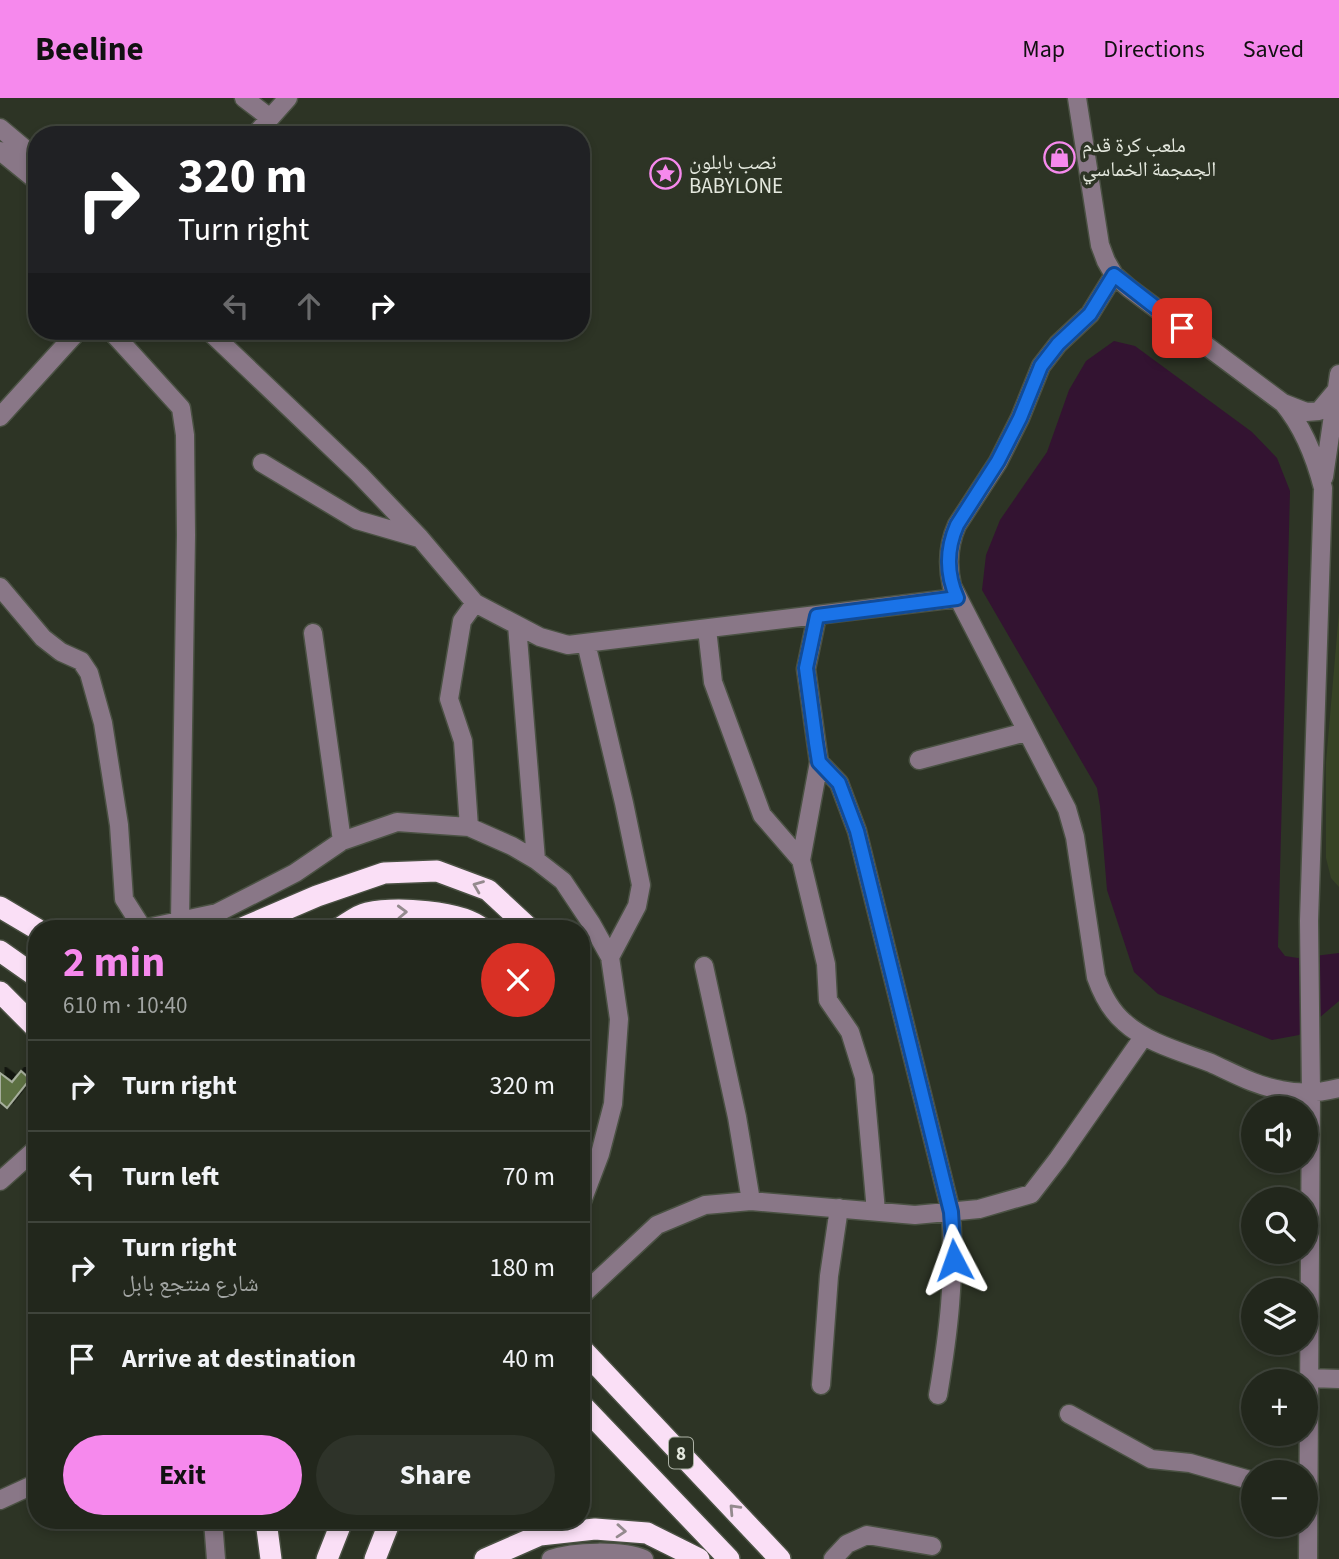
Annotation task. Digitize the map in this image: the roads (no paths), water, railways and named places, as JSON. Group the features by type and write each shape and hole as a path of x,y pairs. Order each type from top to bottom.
{"highway":[{"path":"261,920 317,896 384,873 438,871 488,890 520,920"},
{"path":"0,907 28,924"},
{"path":"354,920 365,914 435,911 464,920"},
{"path":"0,951 28,970"},
{"path":"7,998 28,1020"},
{"name":"8","path":"590,1358 780,1559"},
{"name":"8","path":"590,1413 729,1559"},
{"path":"267,1529 271,1559"},
{"path":"327,1559 339,1529"},
{"path":"375,1559 387,1529"},
{"path":"485,1559 540,1535 595,1529 647,1533 699,1559"}],"street":[{"path":"244,98 270,118"},
{"path":"263,126 288,98"},
{"path":"1077,98 1100,245 1105,261 1114,275 1142,299 1283,403 1294,416 1309,446 1323,488"},
{"path":"0,128 28,151"},
{"path":"0,151 28,174"},
{"path":"1114,275 1090,314 1058,344 1041,366 1004,450 957,525 952,535 948,560 952,586 1072,822 1094,964 1100,989 1113,1011 1122,1021 1144,1036 1266,1086 1311,1093 1339,1088"},
{"path":"0,417 70,340"},
{"path":"119,340 181,408 185,435 180,920"},
{"path":"218,340 359,474 420,538 475,603 540,637 568,645 957,598"},
{"path":"1309,1369 1309,938 1323,488 1339,374"},
{"path":"1283,403 1306,412 1319,411 1335,392"},
{"path":"262,463 357,520 420,538"},
{"path":"0,587 43,638 61,652 81,661 89,673 103,723 119,825 124,899 137,920"},
{"path":"469,827 463,741 449,699 462,621 475,603"},
{"path":"817,616 806,668 819,762 801,860 827,964 828,1000 850,1032 864,1077 876,1211"},
{"path":"517,625 536,860"},
{"path":"707,629 713,682 762,815 801,860"},
{"path":"313,633 342,841"},
{"path":"586,643 641,885 637,906 610,957"},
{"path":"919,760 1026,732"},
{"path":"819,762 839,783 857,831 951,1212 954,1260 951,1317 938,1395"},
{"path":"185,920 217,913 295,873 342,841 397,822 469,827 512,846 563,881 590,920"},
{"path":"590,920 610,957 619,1019 613,1104 590,1180"},
{"path":"704,966 737,1117 751,1201"},
{"path":"7,998 28,1027"},
{"path":"590,1288 657,1225 705,1205 751,1201 915,1215 979,1209 1031,1194 1144,1036"},
{"path":"0,1181 28,1156"},
{"path":"821,1385 829,1276 839,1208"},
{"path":"1318,1378 1339,1379"},
{"path":"1069,1414 1151,1458 1190,1463 1241,1478"},
{"path":"0,1500 28,1487"},
{"path":"214,1529 216,1559"},
{"path":"833,1559 847,1544 867,1535 932,1546"},
{"path":"1308,1537 1308,1559"},
{"path":"551,1559 565,1554 600,1553 644,1559"}],"place":[{"name":"ملعب كرة قدم الجمجمة الخماسي","path":"1059,157"},
{"name":"نصب بابلون BABYLONE","path":"666,174"}]}
